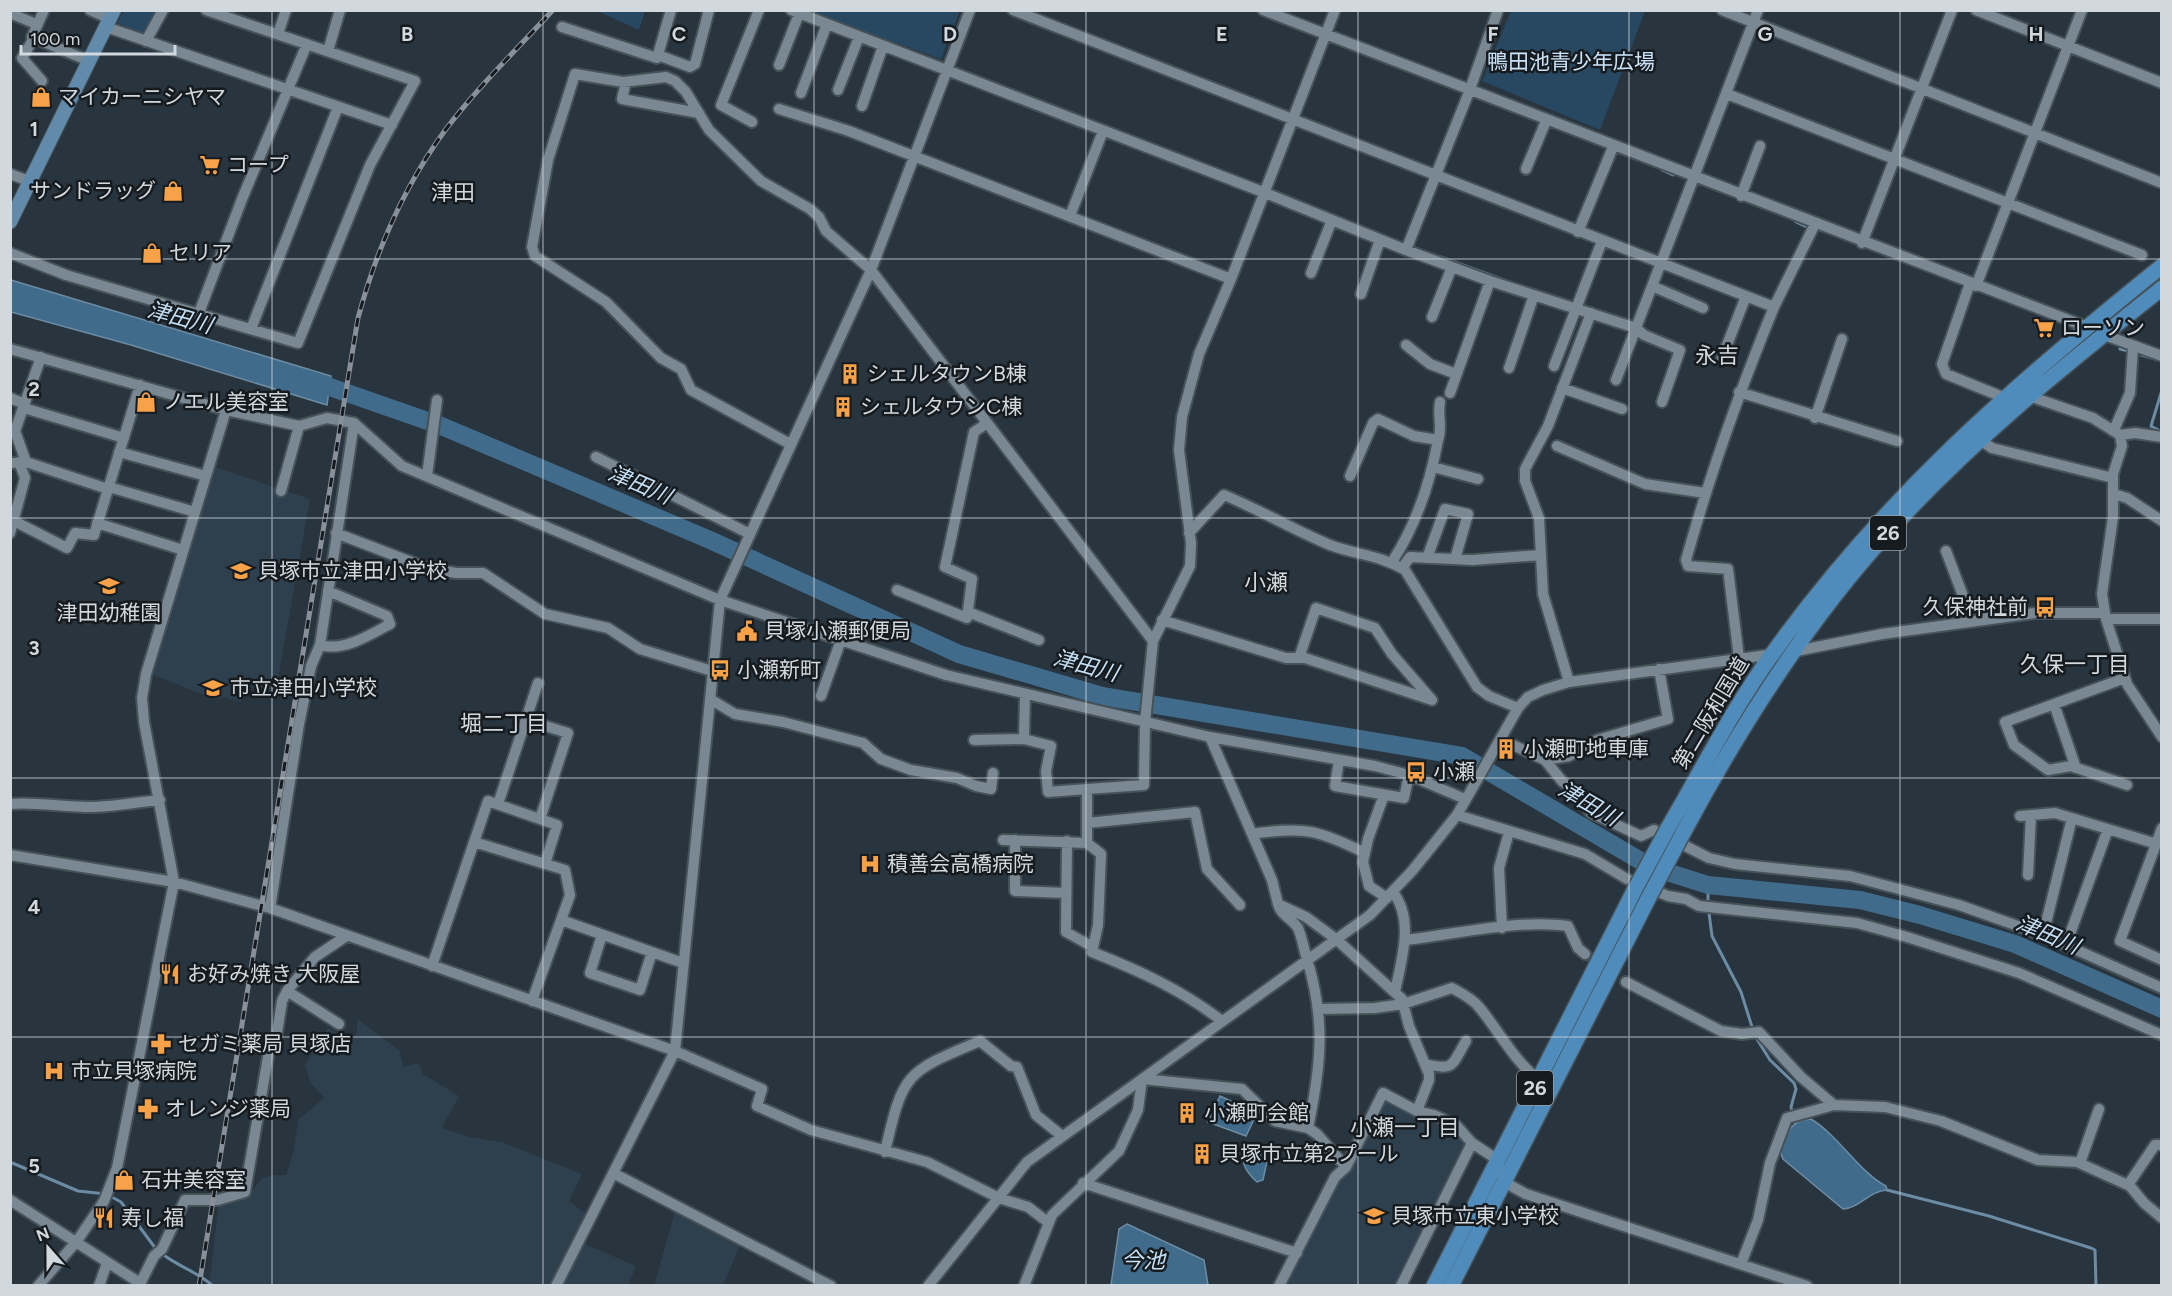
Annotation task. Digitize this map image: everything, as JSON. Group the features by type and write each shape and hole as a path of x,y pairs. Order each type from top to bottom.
{"highway":[{"name":"第二阪和国道","path":"1434,1286 1668,828 1723,731 1772,655 1827,582 1884,515 1942,455 2004,398 2162,266"},
{"name":"第二阪和国道","path":"1451,1286 1682,835 1726,756 1822,611 1874,547 1980,440 2102,334 2162,288"}],"main road":[{"path":"10,222 110,19"}],"street":[{"path":"42,81 22,58 34,38 32,37 36,24 44,10"},
{"path":"90,10 146,40 392,125"},
{"path":"146,40 163,10"},
{"path":"10,253 66,275 298,343 370,165 416,81 206,10"},
{"path":"278,34 286,10"},
{"path":"328,51 340,10"},
{"path":"562,27 657,58 671,10"},
{"path":"658,55 690,67 695,64 710,10"},
{"path":"752,122 721,105 759,10"},
{"path":"556,1286 675,1051 720,600 872,270 970,10"},
{"path":"1013,10 1660,265 1774,307"},
{"path":"1263,10 1469,92 2087,327"},
{"path":"974,740 1024,739 1051,746 1046,771 1048,792 1144,785 1145,722 1153,640 1190,566 1189,533 1179,450 1182,417 1199,354 1231,279 1335,10"},
{"path":"1406,250 1469,92 1497,10"},
{"path":"1722,10 2162,183"},
{"path":"1616,380 1758,10"},
{"path":"1862,243 1952,10"},
{"path":"1976,10 2162,84"},
{"path":"2082,10 1942,364 1946,374 2004,398 2029,396 2093,418 2117,432 2162,437"},
{"path":"779,65 795,12 1263,192 1406,250 1490,281 1636,328 1644,336 1680,350 1662,402"},
{"path":"10,13 36,24"},
{"path":"801,93 827,24"},
{"path":"838,90 859,37"},
{"path":"34,38 89,61"},
{"path":"200,313 287,89 307,44"},
{"path":"862,106 883,46"},
{"path":"790,444 691,390 681,369 661,358 606,302 535,256 532,247 540,193 575,74 626,82 666,77 686,92 709,130 761,181 810,209 819,217 826,231 872,270 1153,640"},
{"path":"626,82 622,99 699,113"},
{"path":"1727,94 2142,255"},
{"path":"251,329 338,107"},
{"path":"779,110 849,131 1231,279"},
{"path":"1526,169 1546,121"},
{"path":"1070,216 1103,131"},
{"path":"1741,196 1760,146"},
{"path":"1578,231 1613,147"},
{"path":"10,174 29,181"},
{"path":"1311,273 1332,220"},
{"path":"1739,658 1728,569 1688,566 1686,560 1705,493 1739,392 1774,307 1815,224"},
{"path":"1361,294 1380,240"},
{"path":"1554,366 1602,241"},
{"path":"1432,317 1452,267"},
{"path":"1450,393 1490,281"},
{"path":"1652,286 1703,308"},
{"path":"1509,368 1534,295"},
{"path":"1722,357 1746,296"},
{"path":"1569,682 1543,594 1539,518 1525,481 1526,470 1548,426 1591,313"},
{"path":"2102,334 2162,356"},
{"path":"1815,418 1842,339"},
{"path":"1406,345 1430,364 1456,374"},
{"path":"2133,347 2130,393 2117,432 2122,446 2113,477 2110,548 2102,594 2124,678 2137,702 2162,736"},
{"path":"10,349 226,410 299,426 327,418 354,423 402,466 720,600 946,675 1210,737 1408,775 1465,799"},
{"path":"10,533 25,478 19,462 13,430 41,357"},
{"path":"14,521 67,548 75,533 94,535 140,385"},
{"path":"1562,388 1622,409"},
{"path":"1739,392 1815,418 1897,441"},
{"path":"10,398 24,406 124,438"},
{"path":"427,476 437,400"},
{"path":"1392,562 1407,539 1433,467 1441,431 1438,412 1440,402"},
{"path":"38,1286 76,1241 106,1196 117,1168 174,882 144,722 142,698 146,674 226,410"},
{"path":"1350,476 1373,423 1378,419 1414,436 1438,440"},
{"path":"265,907 311,666 320,645 354,423"},
{"path":"967,618 972,579 945,567 974,432 987,423"},
{"path":"281,491 299,426"},
{"path":"1980,440 1992,448 2113,477"},
{"path":"1557,447 1645,484 1705,493"},
{"path":"119,452 206,476"},
{"path":"596,457 750,534"},
{"path":"19,462 195,512"},
{"path":"1433,467 1478,479"},
{"path":"2114,494 2127,498 2162,520"},
{"path":"1189,533 1224,495 1279,523 1334,546 1392,562 1402,568 1422,596 1477,687 1489,696 1518,708"},
{"path":"1427,558 1445,508 1468,514 1455,559"},
{"path":"97,523 183,550"},
{"path":"336,533 427,568 456,573 483,573 545,614 608,628 640,649 712,671"},
{"path":"1946,551 1965,601 1984,608 1987,619"},
{"path":"1402,568 1410,557 1455,559 1541,555"},
{"path":"897,590 967,618 1039,640"},
{"path":"320,645 328,647 341,645 369,636 390,624 387,616 328,591"},
{"path":"1162,620 1286,658 1299,658 1432,700 1392,654 1375,628 1317,608 1299,658"},
{"path":"928,1286 1027,1162 1370,915 1390,895 1456,815 1518,708 1528,698 1543,690 1569,682 1772,655 1882,634 2035,612 2162,619"},
{"path":"821,696 842,640"},
{"path":"1545,760 1569,756 1597,740 1668,719 1659,669"},
{"path":"2124,678 2005,722 2014,745 2048,770 2076,768 2127,785"},
{"path":"498,804 538,683"},
{"path":"1024,739 1025,694"},
{"path":"710,699 735,714 783,722 863,744 881,759 911,770 957,778 991,789 993,773"},
{"path":"2054,704 2076,768"},
{"path":"526,720 568,733 540,819"},
{"path":"1210,737 1272,880 1280,913 1297,927 1307,960 1319,1009 1321,1038 1319,1078 1308,1128"},
{"path":"1500,739 1545,760 1562,781 1590,803 1588,808 1591,813 1641,836 1654,830 1709,858 1735,864 1850,876 1959,905 2043,935 2162,988"},
{"path":"1339,760 1335,786 1404,798 1408,775"},
{"path":"1086,789 1087,843"},
{"path":"1384,795 1363,862 1369,886 1399,900 1406,939 1395,992"},
{"path":"10,804 36,802 93,807 160,800"},
{"path":"432,966 488,801 557,825 545,864"},
{"path":"1087,823 1195,812 1207,868 1240,905"},
{"path":"2028,875 2025,816 2055,813 2157,844"},
{"path":"1456,815 1585,854 1627,879 1668,896 1686,899 1699,906 1857,923 1970,956 2019,973 2162,1035"},
{"path":"2043,935 2072,818"},
{"path":"2160,957 2120,941 2162,828"},
{"path":"2066,945 2108,829"},
{"path":"1252,834 1278,830 1314,831 1365,853"},
{"path":"1502,928 1499,868 1509,831"},
{"path":"1003,840 1087,843 1101,854 1098,925 1092,952 1141,971 1194,1000 1222,1021"},
{"path":"1015,840 1015,891 1066,893"},
{"path":"1067,841 1066,932 1093,947"},
{"path":"474,842 565,870 570,895 532,1001"},
{"path":"11,855 174,882 265,907 675,1051 762,1089 757,1106 811,1130 927,1162 999,1198 1028,1207 1049,1223"},
{"path":"1278,904 1306,917 1336,939 1395,992 1403,1004 1408,1026 1425,1064 1429,1080 1417,1111"},
{"path":"561,920 683,963"},
{"path":"1406,939 1502,928 1568,926 1578,948 1585,954"},
{"path":"602,935 590,973 640,990 652,952"},
{"path":"10,1200 139,1284 162,1249 185,1200 218,1200 245,1192 269,1051 277,1033 282,1001 287,991 315,957 345,937"},
{"path":"1626,982 1731,1034 1759,1032 1801,1077 1834,1105"},
{"path":"1319,1009 1375,1008 1403,1004 1452,988 1478,1005 1500,1038 1528,1072 1539,1080"},
{"path":"287,991 339,1024"},
{"path":"885,1152 894,1114 904,1087 918,1070 980,1041 1011,1066 1017,1067 1036,1114 1062,1136"},
{"path":"1425,1064 1446,1068 1450,1066 1466,1041"},
{"path":"1142,1079 1242,1089 1275,1121 1308,1128 1346,1167"},
{"path":"1024,1286 1052,1215 1119,1151 1138,1110 1142,1079"},
{"path":"1279,1286 1335,1177 1346,1167 1383,1093 1417,1111 1434,1115 1456,1125 1472,1143 1498,1160 1504,1182 1526,1194 1807,1286"},
{"path":"1741,1264 1758,1220 1770,1163 1791,1117 1834,1105 1885,1107 1941,1121 2038,1160 2080,1163 2128,1185 2162,1218"},
{"path":"2080,1163 2099,1108"},
{"path":"1401,1286 1472,1143"},
{"path":"2128,1185 2155,1145 2162,1145"},
{"path":"613,1173 831,1286"},
{"path":"1083,1183 1296,1253"},
{"path":"99,1286 108,1263"}],"shaded area":[{"name":"貝塚市立津田小学校","path":"215,467 310,499 276,690 251,687 241,702 223,697 214,699 152,674"},
{"path":"357,1019 400,1051 403,1067 419,1063 423,1074 459,1096 442,1128 469,1137 505,1143 582,1174 569,1201 585,1213 549,1285 209,1286 219,1201 253,1190 262,1178 286,1175 294,1150 298,1120 324,1098 310,1082 305,1065 328,1028 351,1041 357,1033"},
{"name":"貝塚市立東小学校","path":"1389,1099 1431,1120 1455,1127 1466,1147 1394,1285 1282,1286 1337,1178 1382,1103"},
{"path":"676,1208 741,1243 723,1285 654,1286"},
{"path":"585,1244 636,1266 629,1284 631,1285 564,1285"}],"green space":[{"path":"645,10 639,30 597,11"},
{"path":"124,11 159,11 146,35 117,23"},
{"path":"807,11 960,11 941,59"},
{"name":"鴨田池青少年広場","path":"1511,11 1645,11 1600,130 1482,81"}],"water":[{"path":"11,280 331,376 327,405 131,345 11,312"},
{"path":"1220,1096 1257,1113 1246,1136 1208,1122"},
{"path":"1811,1119 1831,1135 1868,1173 1886,1186 1887,1190 1875,1193 1855,1206 1843,1209 1783,1159 1780,1151 1790,1129 1798,1122"},
{"path":"1253,1147 1262,1151 1267,1161 1263,1180 1257,1182 1249,1174 1243,1160 1244,1155"},
{"name":"今池","path":"1127,1224 1204,1260 1208,1285 1111,1285 1119,1229"}],"waterway":[{"path":"1662,170 1673,175"},
{"path":"1796,222 1809,228"},
{"path":"1441,257 1504,280"},
{"path":"2120,349 2128,351"},
{"path":"2138,354 2162,361"},
{"name":"津田川","path":"307,379 439,425 710,540 959,654 1102,696 1462,756 1651,867 1708,885 1860,900 1920,915 2015,944 2162,1009"},
{"path":"2162,390 2151,426 2162,432"},
{"path":"1708,885 1708,900"},
{"path":"1709,913 1712,936 1741,992 1753,1030"},
{"path":"1755,1036 1770,1060 1794,1083 1796,1089 1791,1107 1795,1123"},
{"path":"10,1162 78,1191 106,1194 121,1202 156,1249"},
{"path":"1887,1190 1989,1216 2091,1248 2095,1250 2096,1286"},
{"path":"161,1253 213,1286"}],"tunnel":[{"path":"1585,954 1626,982"}],"railway":[{"path":"199,1286 358,318 373,268 404,196 417,173 446,129 471,98 553,10"}],"place":[{"name":"マイカーニシヤマ","path":"41,97"},
{"name":"コープ","path":"210,165"},
{"name":"サンドラッグ","path":"173,191"},
{"name":"セリア","path":"152,253"},
{"name":"ローソン","path":"2044,328"},
{"name":"シェルタウンB棟","path":"850,374"},
{"name":"ノエル美容室","path":"146,402"},
{"name":"シェルタウンC棟","path":"843,407"},
{"name":"貝塚市立津田小学校","path":"241,571"},
{"name":"津田幼稚園","path":"109,586"},
{"name":"久保神社前","path":"2045,607"},
{"name":"貝塚小瀬郵便局","path":"747,631"},
{"name":"小瀬新町","path":"720,670"},
{"name":"市立津田小学校","path":"213,688"},
{"name":"小瀬町地車庫","path":"1506,749"},
{"name":"小瀬","path":"1416,772"},
{"name":"積善会高橋病院","path":"870,864"},
{"name":"お好み焼き 大阪屋","path":"170,974"},
{"name":"セガミ薬局 貝塚店","path":"161,1044"},
{"name":"市立貝塚病院","path":"54,1071"},
{"name":"オレンジ薬局","path":"148,1109"},
{"name":"小瀬町会館","path":"1187,1113"},
{"name":"貝塚市立第2プール","path":"1202,1154"},
{"name":"石井美容室","path":"124,1180"},
{"name":"貝塚市立東小学校","path":"1374,1216"},
{"name":"寿し福","path":"104,1218"}],"district":[{"name":"津田","path":"453,192"},
{"name":"永吉","path":"1717,355"},
{"name":"小瀬","path":"1266,582"},
{"name":"久保一丁目","path":"2075,664"},
{"name":"堀二丁目","path":"504,723"},
{"name":"小瀬一丁目","path":"1405,1127"}]}
